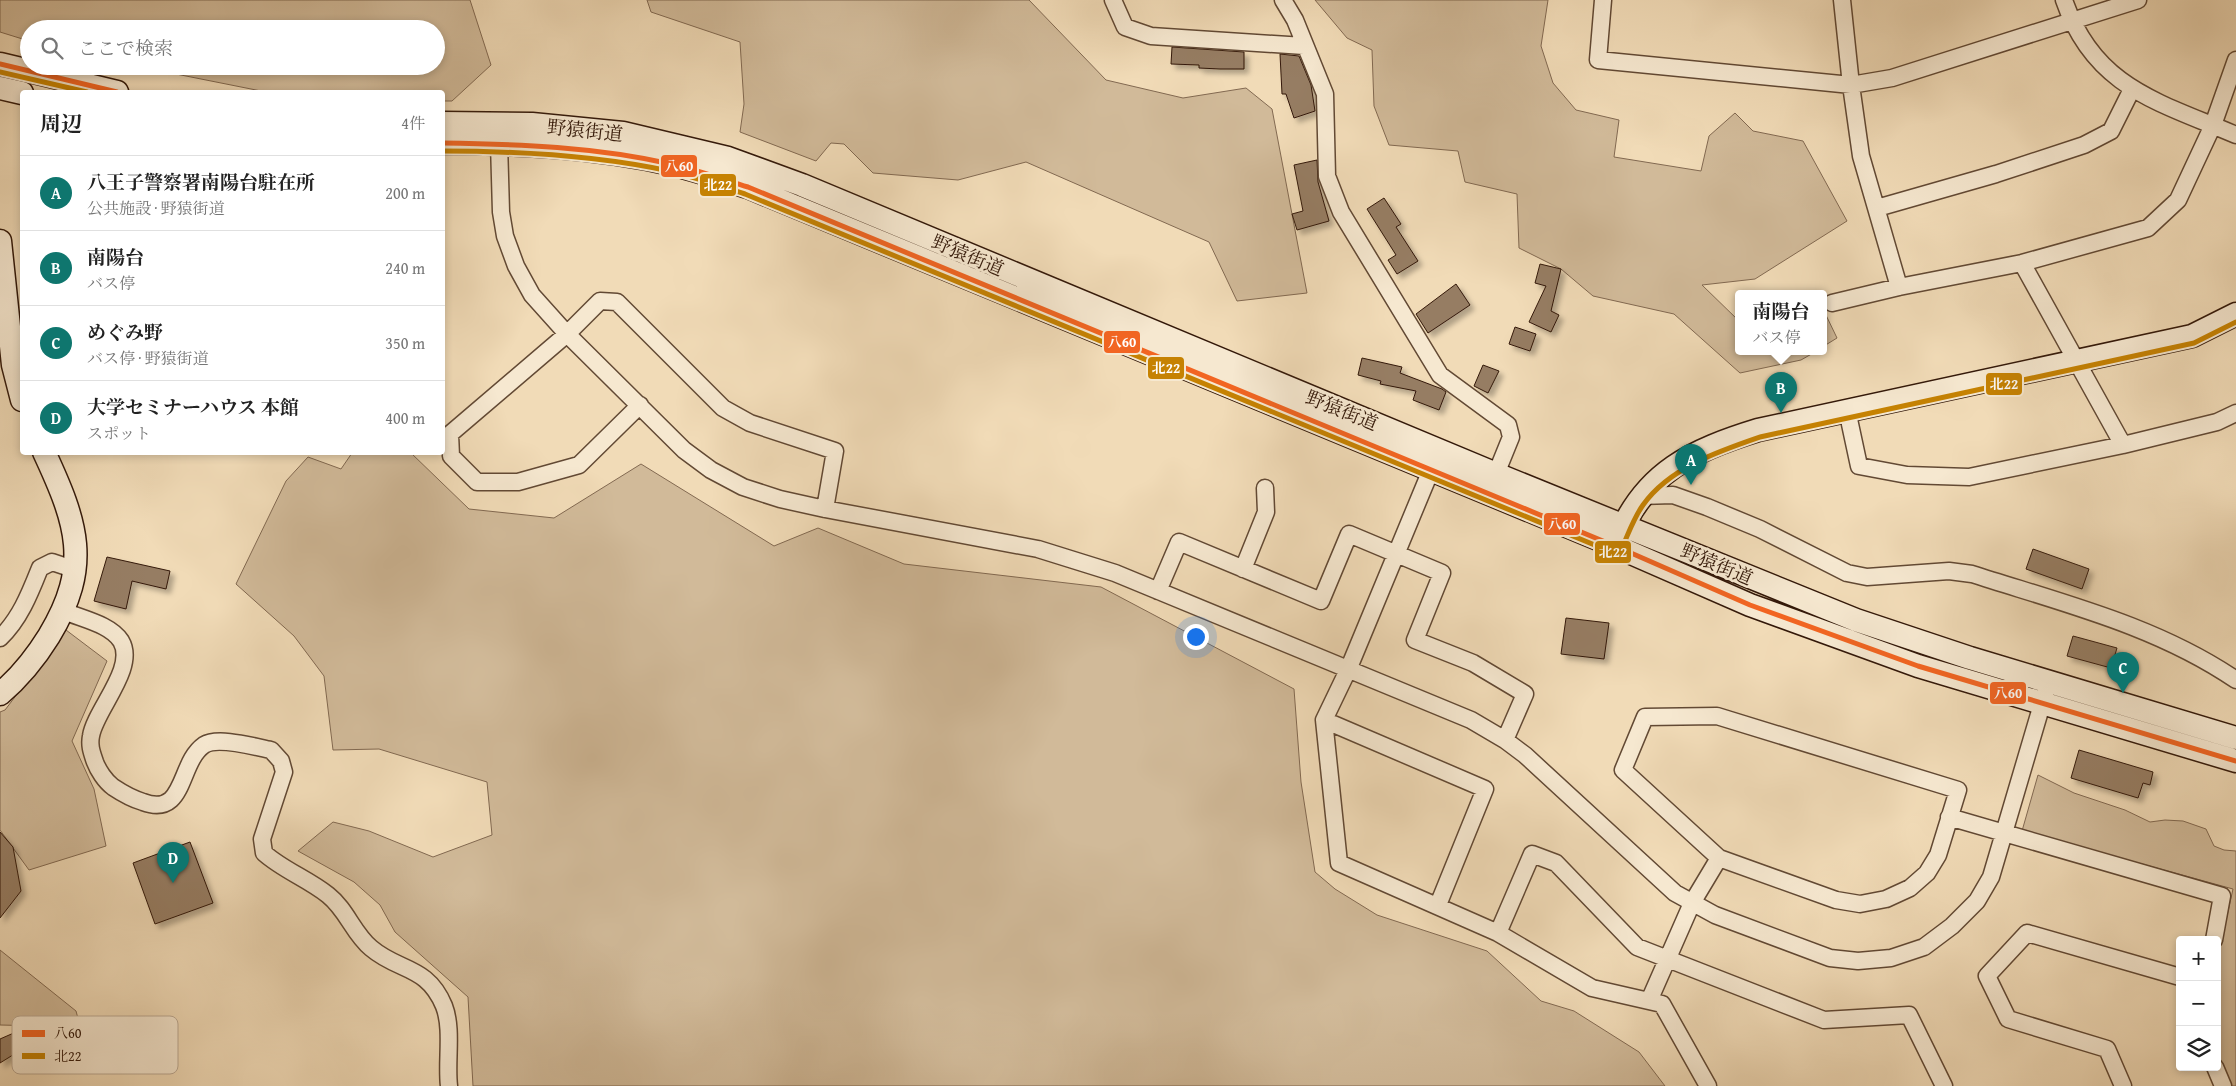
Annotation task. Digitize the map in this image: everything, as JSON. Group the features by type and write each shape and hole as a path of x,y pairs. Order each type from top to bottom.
{"main road":[{"path":"0,64 20,69"},
{"path":"46,75 109,90"},
{"path":"0,88 20,93"},
{"name":"野猿街道","path":"445,123 532,124 599,130 649,139 728,158 811,189 1496,474 1624,524 1764,584 1856,620 2048,682 2236,738"},
{"name":"野猿街道","path":"445,143 499,143 552,146 634,157 672,164 748,187 1615,546 1750,605 1918,666 2041,705 2236,761"},
{"path":"0,241 2,299 13,365 20,392"},
{"path":"1615,546 1624,524 1640,496 1674,467 1715,445 1758,430 2192,336 2236,314"},
{"path":"0,694 39,653 64,611 76,570 75,538 69,512 45,455"}],"street":[{"path":"1113,0 1125,27 1151,36 1304,46"},
{"path":"1284,0 1295,20 1325,94 1327,176 1341,212 1440,375 1508,425 1511,437 1496,474"},
{"path":"1603,0 1598,60 1851,85 1892,78 2138,0"},
{"path":"1842,0 1851,85 1862,156 1899,287"},
{"path":"2064,0 2071,21 2085,46 2112,74 2132,89 2155,102 2236,135"},
{"path":"1832,303 1899,287 2022,263 2148,228 2178,200 2213,125 2236,60"},
{"path":"1877,208 1996,174 2084,145 2111,131 2132,89"},
{"path":"499,143 501,212 505,236 513,259 532,295 566,334 684,450 711,470 743,487 780,499 825,510 1038,548 1115,573 1471,720 1505,740 1525,755 1675,893 1715,915 1830,958 1858,961 1891,958 1924,947 1952,926 1977,901 1990,877 2048,682"},
{"path":"2022,263 2124,445"},
{"path":"640,405 579,465 518,482 477,482 451,456 450,434 566,334 600,300 617,302 723,408 750,423 834,451 825,510"},
{"path":"1847,410 1859,466 1907,474 1969,478 2124,445 2217,422 2236,413"},
{"path":"1431,470 1348,670 1324,720 1340,863 1498,933 1592,988 1662,1004 1708,1086"},
{"path":"1243,569 1266,512 1265,488"},
{"path":"1640,496 1673,495 1707,507 1760,530 1847,573 1867,577 1949,572 1972,574 2117,620 2209,661 2236,680"},
{"path":"1158,591 1179,542 1320,602 1349,534 1396,553 1442,573 1414,640 1473,664 1525,694 1505,740"},
{"path":"0,638 7,631 28,598 40,568 52,562 76,570"},
{"path":"64,611 110,630 121,641 125,653 123,667 91,735 90,750 97,768 111,786 135,800 156,807 168,803 175,795 194,755 204,744 217,740 271,750 281,761 284,772 262,839 264,853 328,895 343,909 355,930 372,949 420,974 435,988 445,1008 450,1086"},
{"path":"1717,716 1958,790 1938,855 1927,873 1910,888 1886,899 1860,904 1836,900 1720,858 1623,770 1645,717 1717,716"},
{"path":"1324,720 1485,789 1438,905"},
{"path":"1949,817 2222,896 2215,936"},
{"path":"1498,933 1532,854 1556,863 1637,947 1824,1020 1909,1015 1944,1086"},
{"path":"1649,1001 1692,903 1720,858"},
{"path":"2123,1086 2107,1049 2008,1019 1987,976 2026,933 2176,976"},
{"path":"2217,1071 2223,1086"}],"shaded area":[{"path":"0,0 470,0 491,65 452,101 445,101 445,90 256,90 181,75 445,75 445,20 20,20 20,38 0,32"},
{"path":"647,0 1029,0 1106,80 1183,98 1246,88 1272,109 1307,293 1237,301 1209,242 1026,162 958,180 873,173 844,144 831,143 816,161 740,132 744,104 740,42 651,12"},
{"path":"1315,0 1548,0 1541,46 1553,83 1576,110 1619,120 1614,157 1701,171 1709,136 1735,113 1753,131 1803,141 1847,221 1755,279 1702,285 1735,317 1735,355 1810,355 1801,360 1740,373 1674,314 1593,296 1561,269 1519,248 1517,194 1465,182 1458,151 1389,145 1374,106 1372,50 1347,38"},
{"path":"1827,317 1837,338 1827,344"},
{"path":"351,455 413,455 469,509 554,518 641,464 774,546 818,528 904,564 1101,587 1294,689 1301,782 1315,872 1335,889 1377,915 1487,951 1541,1001 1574,1011 1639,1052 1665,1086 473,1086 468,997 395,932 380,905 354,882 298,851 333,822 369,831 433,857 492,835 487,782 379,749 333,750 324,676 294,636 236,584 286,481 308,457 341,469"},
{"path":"66,630 107,661 72,741 94,789 106,846 29,870 0,830 0,712 5,710"},
{"path":"2038,775 2074,793 2125,810 2150,822 2165,820 2183,821 2206,829 2214,846 2224,850 2236,851 2236,1086 2231,1086 2221,1065 2221,943 2233,889 2022,831"},
{"path":"0,950 76,1011 77,1016 12,1016 12,1025 0,1025"}],"building":[{"path":"1172,47 1244,52 1244,69 1199,68 1199,65 1171,64"},
{"path":"1280,54 1299,56 1311,85 1315,111 1294,118 1286,94 1282,94"},
{"path":"1317,160 1318,182 1329,221 1297,230 1292,214 1303,211 1294,165"},
{"path":"1384,198 1401,224 1396,227 1418,261 1397,274 1388,260 1396,255 1367,209"},
{"path":"1540,264 1561,269 1551,311 1559,315 1551,332 1529,322 1546,286 1535,283"},
{"path":"1456,284 1470,305 1428,333 1416,314"},
{"path":"1515,327 1536,334 1530,351 1509,344"},
{"path":"1362,358 1402,367 1400,373 1442,389 1446,392 1439,410 1413,400 1416,391 1380,384 1381,381 1358,375"},
{"path":"1483,365 1499,371 1488,393 1474,386"},
{"path":"2033,549 2089,569 2082,589 2026,569"},
{"path":"107,557 170,571 166,589 132,581 126,609 94,601"},
{"path":"1566,618 1609,623 1604,659 1561,654"},
{"path":"2073,636 2117,648 2111,668 2067,656"},
{"path":"2079,750 2153,772 2150,785 2143,783 2138,798 2071,778"},
{"path":"0,832 13,847 21,891 0,918"},
{"path":"190,842 213,903 155,924 133,863"},
{"path":"12,1034 12,1056 0,1063 0,1039"}],"transit line":[{"name":"八60","path":"0,64 20,69"},
{"name":"北22","path":"0,72 78,90"},
{"name":"八60","path":"46,75 109,90"},
{"name":"八60","path":"445,143 500,144 586,150 643,158 681,166 748,187 1615,546 1750,605 1918,666 2236,761"},
{"name":"北22","path":"445,151 528,153 613,161 679,173 745,194 1614,553 1621,550 1636,516 1654,492 1666,481 1696,462 1728,448 1760,437 2194,343 2236,322"}],"place":[{"name":"南陽台","path":"1781,413"},
{"name":"八王子警察署南陽台駐在所","path":"1691,485"},
{"name":"めぐみ野","path":"2123,693"},
{"name":"大学セミナーハウス 本館","path":"173,883"}]}
